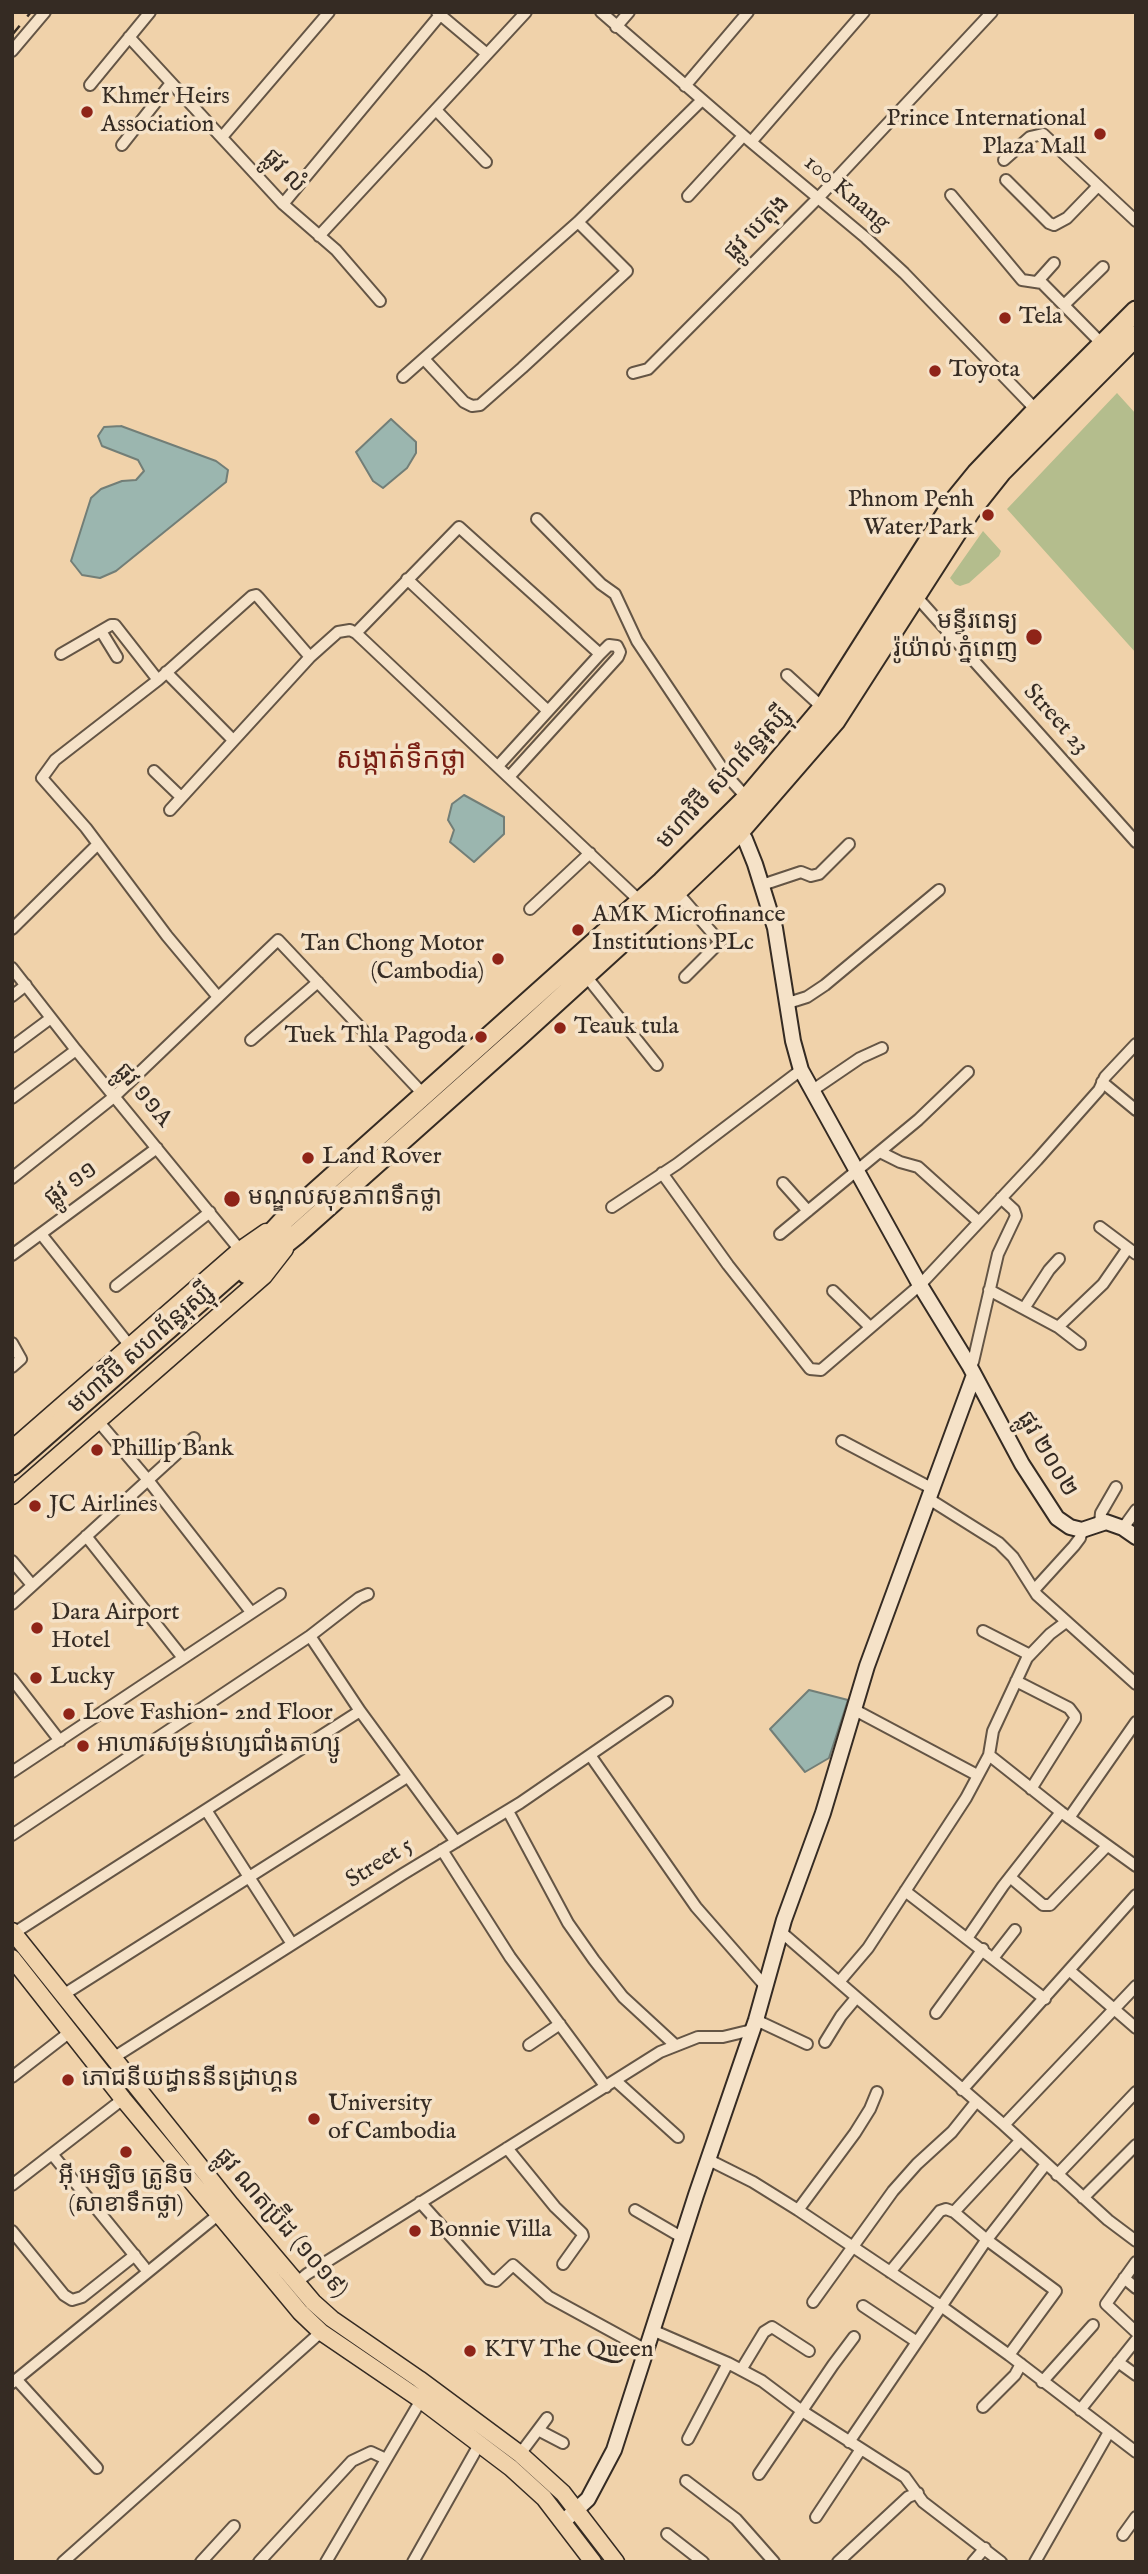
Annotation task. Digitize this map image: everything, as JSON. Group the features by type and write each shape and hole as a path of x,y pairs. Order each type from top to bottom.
{"highway":[{"name":"មហាវិថី សហព័ន្ធរុស្ស៊ី","path":"132,1360 586,975 747,798 823,708 955,500 977,473 1043,417 1106,354 1136,311"},
{"name":"មហាវិថី សហព័ន្ធរុស្ស៊ី","path":"1106,354 1136,336"},
{"name":"មហាវិថី សហព័ន្ធរុស្ស៊ី","path":"290,1228 425,1096 647,908 677,892 738,833 835,721 970,510 1043,417"},
{"path":"12,1465 132,1360"},
{"path":"12,1480 132,1360"}],"main road":[{"name":"មហាវិថី សហព័ន្ធរុស្ស៊ី","path":"12,1448 132,1360 240,1250 290,1228"},
{"name":"មហាវិថី សហព័ន្ធរុស្ស៊ី","path":"12,1496 264,1276 290,1228"},
{"name":"ផ្លូវ ណតប្រ៊ីដ (១០១៩)","path":"13,1932 113,2058 291,2303 321,2332 421,2400 511,2468 544,2498 593,2562"},
{"name":"ផ្លូវ ណតប្រ៊ីដ (១០១៩)","path":"15,1968 123,2099 225,2210 332,2319 439,2393 520,2455 563,2493 616,2562"}],"street":[{"path":"12,51 45,12"},
{"path":"90,85 150,12"},
{"path":"222,137 328,12"},
{"path":"319,236 526,12"},
{"name":"100 Knang","path":"601,12 747,139 819,197 904,273 1043,417"},
{"path":"616,27 629,12"},
{"path":"685,86 748,12"},
{"path":"688,195 747,139 864,12"},
{"name":"ផ្លូវ បេតុង","path":"633,373 648,369 819,197 992,12"},
{"path":"283,204 438,14 488,54"},
{"name":"ផ្លូវ លំ","path":"129,37 283,204 336,250 380,301"},
{"path":"122,145 171,83"},
{"path":"403,377 578,222 702,100"},
{"path":"436,110 486,162"},
{"path":"1004,160 1030,137 1043,134 1136,221"},
{"path":"1006,180 1048,223 1054,225 1067,218 1098,186"},
{"path":"951,195 1022,280 1037,282 1064,305 1106,354"},
{"path":"424,359 464,402 472,407 480,405 514,375 627,271 578,222"},
{"path":"1037,282 1054,263"},
{"path":"1064,305 1103,267"},
{"path":"537,519 593,576 615,594 637,641 728,777 747,798"},
{"path":"356,633 459,527 600,654"},
{"path":"407,579 548,711"},
{"path":"218,998 167,936 98,844 42,778 55,760 162,676 252,596 256,595 310,657"},
{"name":"Street 23","path":"915,595 1136,842"},
{"path":"61,654 111,625 116,625 162,676 233,740"},
{"path":"170,810 310,657 338,632 344,630 356,633 647,908"},
{"path":"101,631 117,657"},
{"path":"498,766 600,654 609,645 617,646 620,649 618,657 509,777"},
{"path":"787,676 823,708"},
{"path":"154,771 181,797"},
{"name":"ផ្លូវ ២០០២","path":"738,833 745,839 775,928 793,1041 801,1070 920,1285 1050,1509 1064,1524 1082,1530 1100,1522"},
{"path":"12,929 98,844"},
{"path":"762,885 801,872 811,876 819,874 849,845"},
{"path":"530,909 590,853"},
{"path":"788,1003 807,997 825,985 939,890"},
{"path":"677,892 720,942 685,977"},
{"path":"12,1178 115,1096 278,940 425,1096"},
{"name":"ផ្លូវ ១១A","path":"12,968 240,1250"},
{"path":"586,975 657,1065"},
{"path":"251,1040 318,982"},
{"path":"12,996 26,985"},
{"path":"12,1047 51,1017"},
{"path":"662,1173 728,1265 810,1369 821,1370 920,1285 1072,1120 1136,1044"},
{"path":"813,1090 860,1058 882,1048"},
{"path":"12,1098 76,1050"},
{"path":"612,1207 801,1070"},
{"path":"780,1234 918,1120 968,1072"},
{"path":"1102,1082 1136,1110"},
{"name":"ផ្លូវ ១១","path":"12,1255 158,1148"},
{"path":"880,1152 918,1167 979,1222"},
{"path":"783,1184 808,1211"},
{"path":"564,2521 588,2499 614,2449 754,2025 780,1931 823,1813 867,1666 931,1494 971,1370 998,1254 1016,1216 1014,1210 1001,1198"},
{"path":"116,1286 209,1212"},
{"path":"1058,1327 1103,1284 1132,1251 1100,1227"},
{"path":"41,1234 132,1360"},
{"path":"1025,1307 1059,1259"},
{"path":"989,1290 1025,1307 1080,1344"},
{"path":"834,1291 870,1327"},
{"path":"12,1343 21,1359 12,1367"},
{"path":"98,1421 148,1480 251,1612"},
{"path":"12,1604 194,1438"},
{"path":"842,1441 931,1494 999,1543 1013,1557 1034,1590 1136,1684"},
{"path":"1116,1487 1101,1513 1100,1522 1123,1528 1136,1537"},
{"path":"1123,1528 1136,1510"},
{"path":"1034,1590 1074,1546 1082,1530"},
{"path":"86,1536 183,1658"},
{"path":"12,1561 32,1586"},
{"path":"12,1772 280,1594"},
{"path":"12,1835 310,1636 368,1594"},
{"path":"839,1982 868,1948 966,1798 989,1755 993,1731 1030,1655 1049,1634 1066,1622"},
{"path":"983,1631 1030,1655"},
{"path":"310,1636 360,1711 456,1842"},
{"path":"12,1679 60,1741"},
{"path":"1016,1681 1069,1708 1075,1716 1031,1789"},
{"name":"Street 5","path":"113,2058 508,1811 667,1702"},
{"path":"853,1709 977,1775"},
{"path":"13,1932 360,1711"},
{"path":"968,1937 1010,1877 1065,1815 1136,1722"},
{"path":"590,1755 695,1907 765,1987"},
{"path":"989,1755 1132,1863 1136,1850"},
{"path":"63,1995 407,1777"},
{"path":"206,1810 292,1944"},
{"path":"508,1811 568,1923 594,1960 623,1997 674,2044"},
{"path":"1010,1877 1044,1905 1050,1905 1107,1846"},
{"path":"442,1850 510,1957 561,2024 611,2084 678,2137"},
{"path":"905,1891 994,1957 1045,1999"},
{"path":"962,2090 1136,1895"},
{"path":"994,1957 1015,1930"},
{"path":"780,1931 1004,2125 1083,2198 1136,2241"},
{"path":"936,2013 983,1949"},
{"path":"1069,1970 1136,2028"},
{"path":"1004,2125 1136,1986"},
{"path":"825,2042 856,1998"},
{"path":"529,2045 561,2024"},
{"path":"296,2283 420,2202 674,2044 698,2037 723,2037 754,2025 807,2044"},
{"path":"12,2077 70,2032"},
{"path":"798,2210 855,2133 877,2092"},
{"path":"1057,2175 1136,2092"},
{"path":"12,2185 123,2099"},
{"path":"813,2302 893,2191 952,2132 976,2102"},
{"path":"954,2212 1020,2141"},
{"path":"1083,2198 1136,2145"},
{"path":"507,2148 555,2207 582,2233 583,2236 563,2264"},
{"path":"52,2154 147,2269"},
{"path":"709,2160 753,2182 798,2210 850,2248 941,2306 1009,2354 1136,2452"},
{"path":"849,2442 987,2240 1046,2164"},
{"path":"420,2202 489,2279 496,2281 513,2265 555,2302 646,2350"},
{"path":"97,2469 15,2381 147,2269 225,2210"},
{"path":"635,2210 683,2238"},
{"path":"890,2272 940,2211 954,2212 1055,2291 1009,2354"},
{"path":"12,2231 64,2295 72,2300 82,2297 135,2255"},
{"path":"1136,2262 1106,2304 1136,2332"},
{"path":"1124,2278 1136,2288"},
{"path":"863,2306 917,2342"},
{"path":"1042,2382 1093,2325"},
{"path":"741,2370 764,2332 772,2327 809,2351"},
{"path":"652,2330 762,2381 802,2411 905,2477 923,2502 1001,2562"},
{"path":"63,2562 321,2332"},
{"path":"758,2474 854,2337"},
{"path":"1080,2410 1136,2340"},
{"path":"1118,2362 1136,2375"},
{"path":"688,2439 728,2363"},
{"path":"983,2407 1015,2375 1021,2364"},
{"path":"326,2562 421,2400"},
{"path":"520,2455 547,2418"},
{"path":"538,2430 563,2443"},
{"path":"1035,2562 1109,2432"},
{"path":"413,2562 480,2443"},
{"path":"816,2517 861,2449"},
{"path":"259,2562 352,2461 371,2452 386,2459"},
{"path":"686,2481 736,2519 774,2562"},
{"path":"838,2562 908,2497 918,2493"},
{"path":"1124,2535 1136,2517"},
{"path":"201,2562 233,2526"},
{"path":"667,2534 703,2562"},
{"path":"973,2562 985,2548"},
{"path":"681,2562 690,2551"}],"green space":[{"path":"1117,393 1136,414 1136,653 1007,509"},
{"path":"983,531 1001,551 999,556 969,583 960,586 955,584 950,578"}],"water":[{"path":"391,419 416,442 416,453 407,468 383,488 373,481 356,452"},
{"path":"121,426 216,461 228,470 226,482 116,571 100,578 82,575 71,561 91,498 101,489 122,481 136,480 144,471 138,460 102,446 98,436 104,427"},
{"path":"464,795 504,817 504,834 474,862 450,842 454,830 448,820 452,804"},
{"path":"809,1690 848,1700 829,1758 805,1772 770,1729"}],"railway":[{"path":"12,35 31,12"}],"place":[{"name":"Khmer Heirs Association","path":"87,112"},
{"name":"Prince International Plaza Mall","path":"1100,134"},
{"name":"Tela","path":"1005,318"},
{"name":"Toyota","path":"935,371"},
{"name":"Phnom Penh Water Park","path":"988,515"},
{"name":"មន្ទីរពេទ្យ រ៉ូយ៉ាល់ ភ្នំពេញ","path":"1034,637"},
{"name":"AMK Microfinance Institutions PLc","path":"578,930"},
{"name":"Tan Chong Motor (Cambodia)","path":"498,959"},
{"name":"Teauk tula","path":"560,1028"},
{"name":"Tuek Thla Pagoda","path":"481,1037"},
{"name":"Land Rover","path":"308,1158"},
{"name":"មណ្ឌលសុខភាពទឹកថ្លា","path":"232,1199"},
{"name":"Phillip Bank","path":"97,1450"},
{"name":"JC Airlines","path":"35,1506"},
{"name":"Dara Airport Hotel","path":"37,1628"},
{"name":"Lucky","path":"36,1678"},
{"name":"Love Fashion- 2nd Floor","path":"69,1714"},
{"name":"អាហារសម្រន់ហ្សេជាំងតាហ្សូ","path":"83,1746"},
{"name":"ភោជនីយដ្ធាននីនដ្រាហ្គន","path":"68,2080"},
{"name":"University of Cambodia","path":"314,2119"},
{"name":"អ៊ី អេឡិច ត្រូនិច (សាខាទឹកថ្លា)","path":"126,2152"},
{"name":"Bonnie Villa","path":"415,2231"},
{"name":"KTV The Queen","path":"470,2351"}],"district":[{"name":"សង្កាត់ទឹកថ្លា","path":"401,762"}]}
